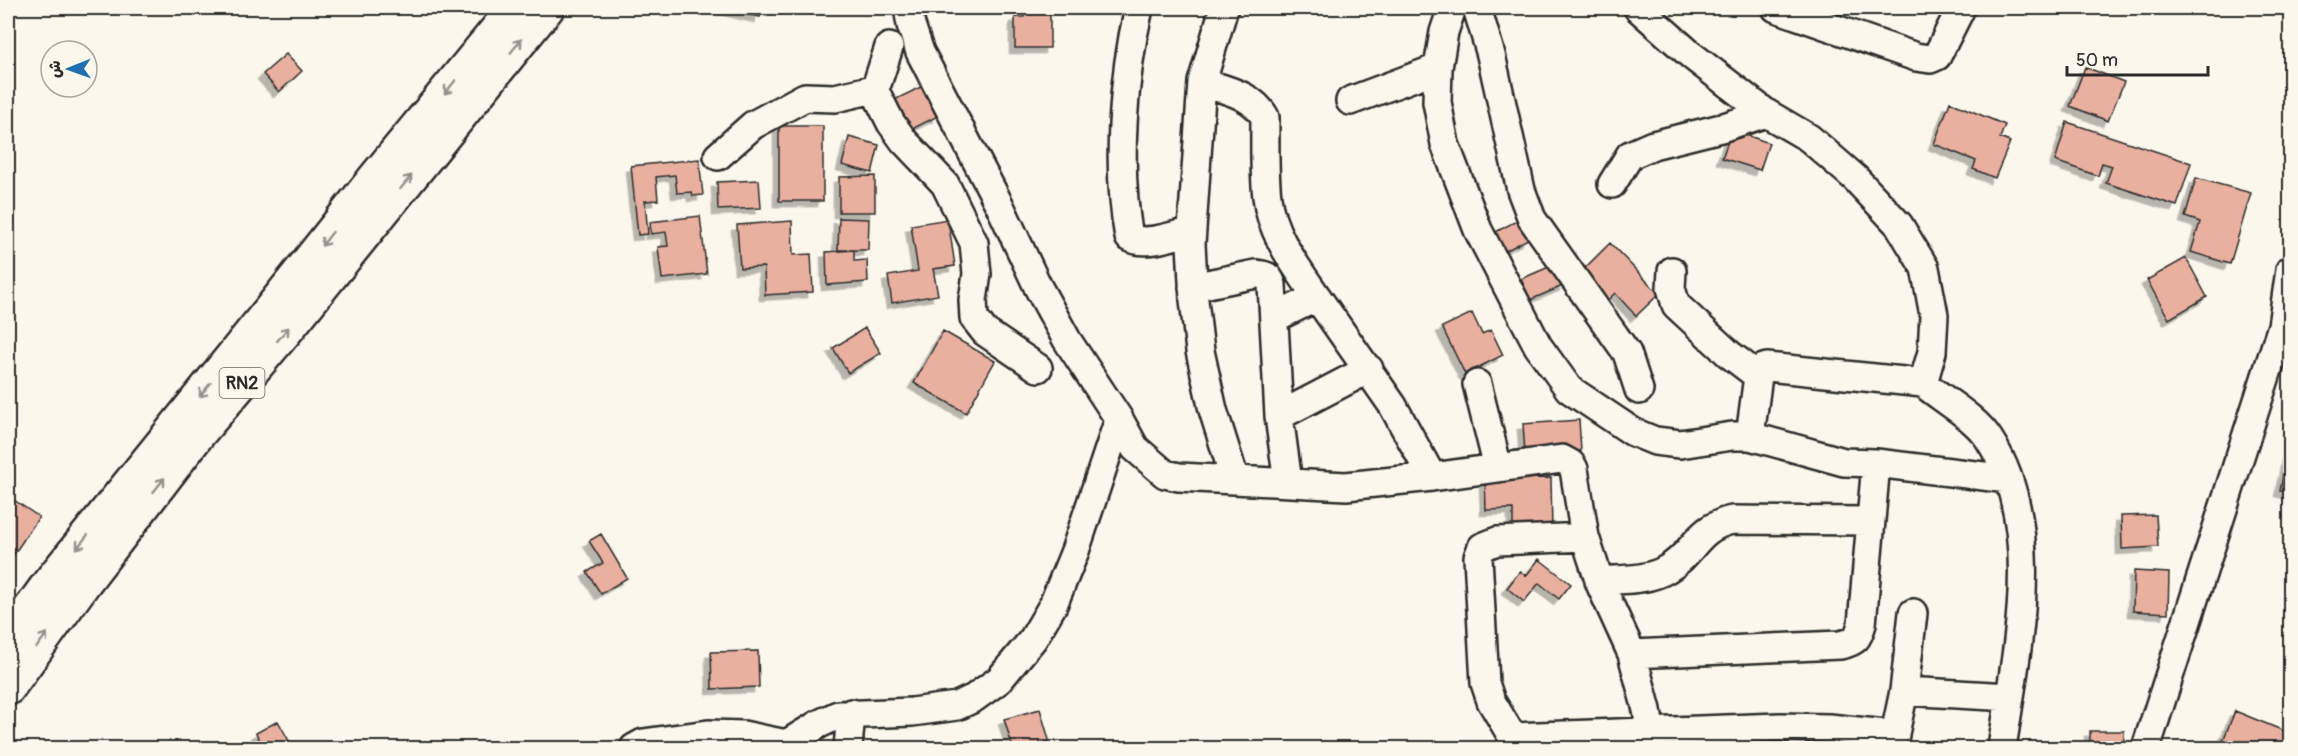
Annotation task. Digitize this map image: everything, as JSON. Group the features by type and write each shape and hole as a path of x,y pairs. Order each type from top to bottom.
{"highway":[{"name":"RN2","path":"8,640 50,582 515,8"},
{"name":"RN2","path":"8,688 83,584 199,433 295,319 547,8"}],"street":[{"path":"908,8 920,52 1038,288 1067,340 1119,419 1135,448 1165,474 1179,477 1346,486 1562,459 1571,464 1574,469 1585,537 1599,581 1632,654 1651,740"},
{"path":"1139,8 1132,37 1123,153 1129,237 1135,241 1146,241 1192,231"},
{"path":"1224,8 1209,51 1202,82 1191,244 1200,351 1214,410 1235,480"},
{"path":"1452,8 1444,32 1438,68 1437,102 1444,144 1478,230 1538,346 1569,389 1633,432 1655,441 1680,444 1732,436 1749,436 1844,462 1876,463 2008,479"},
{"path":"1477,8 1491,55 1521,190 1532,219 1627,353 1640,390"},
{"path":"1638,8 1691,56 1766,113 1809,138 1855,178 1899,225 1920,256 1925,268 1934,315 1932,352 1923,383"},
{"path":"1776,8 1916,57 1930,59 1937,56 1960,8"},
{"path":"718,156 753,124 805,98 835,98 874,88 889,47"},
{"path":"1350,101 1438,68"},
{"path":"1202,82 1247,98 1258,105 1265,117 1267,197 1270,213 1282,242 1317,297 1393,406 1432,477"},
{"path":"874,88 891,123 904,141 945,184 974,243 977,274 973,300 974,318 985,332 1038,368"},
{"path":"1612,184 1630,155 1653,145 1721,129 1766,113"},
{"path":"2146,748 2286,322 2290,270"},
{"path":"1671,271 1671,288 1677,305 1729,354 1758,376"},
{"path":"1193,287 1256,274 1270,278 1279,416 1288,483"},
{"path":"1274,318 1317,297"},
{"path":"1749,436 1758,376 1761,369 1767,367 1923,383 1964,414 1989,438 2008,479 2018,513 2022,540 2022,586 2002,748"},
{"path":"1279,416 1369,369"},
{"path":"1477,384 1498,468"},
{"path":"634,748 643,743 708,734 743,735 783,746 819,724 838,716 851,713 912,712 957,706 974,698 1006,673 1038,632 1053,605 1075,551 1119,419"},
{"path":"1632,654 1840,645 1855,641 1862,624 1876,463"},
{"path":"1599,581 1652,576 1668,569 1705,531 1717,523 1732,520 1871,520"},
{"path":"1585,537 1497,541 1482,547 1478,557 1485,682 1491,701 1516,742 1747,739 1780,727 1826,738 1894,742 1904,692 1913,613"},
{"path":"1904,692 2010,697"},
{"path":"848,748 851,713"}],"building":[{"path":"721,8 762,8 760,17"},
{"path":"1024,13 1050,13 1050,48 1015,48 1015,17 1024,17"},
{"path":"286,54 302,71 279,92 263,74"},
{"path":"2085,67 2124,82 2108,121 2070,106"},
{"path":"923,86 938,116 906,132 892,101"},
{"path":"1950,102 2005,125 2000,138 2010,142 1995,178 1973,169 1976,161 1934,144"},
{"path":"2067,122 2191,163 2177,206 2106,183 2112,166 2102,163 2098,176 2055,161"},
{"path":"779,126 823,126 823,201 779,201"},
{"path":"1732,130 1769,143 1760,170 1722,158"},
{"path":"849,137 879,145 872,173 842,165"},
{"path":"699,159 703,195 693,196 692,192 677,193 675,175 656,177 658,200 645,201 648,234 638,235 631,166"},
{"path":"875,176 875,212 839,212 839,177"},
{"path":"2196,178 2251,193 2230,264 2191,252 2200,222 2185,217"},
{"path":"759,180 761,208 718,210 717,182"},
{"path":"700,216 707,274 662,279 658,247 668,246 666,232 651,234 650,222"},
{"path":"839,218 869,219 868,250 838,250"},
{"path":"948,219 955,266 933,269 938,295 892,303 888,276 918,271 911,225"},
{"path":"1518,220 1528,239 1498,255 1488,236"},
{"path":"792,221 793,255 811,254 813,292 765,295 764,267 740,268 737,225"},
{"path":"1610,243 1659,294 1636,316 1615,293 1608,300 1581,272"},
{"path":"854,250 854,261 867,260 868,282 827,285 826,252"},
{"path":"2186,258 2207,297 2169,319 2147,280"},
{"path":"1556,264 1565,285 1530,300 1521,279"},
{"path":"1472,313 1482,334 1491,330 1503,355 1465,374 1442,327"},
{"path":"865,328 881,353 848,373 833,348"},
{"path":"943,331 995,361 966,413 914,383"},
{"path":"1579,420 1581,451 1525,454 1523,424"},
{"path":"2290,442 2290,493 2280,491"},
{"path":"1551,478 1552,532 1513,533 1513,509 1486,510 1485,479"},
{"path":"8,496 39,517 8,563"},
{"path":"2156,515 2158,547 2122,549 2121,516"},
{"path":"601,534 627,578 601,594 587,572 603,563 589,541"},
{"path":"1539,559 1571,584 1559,599 1539,583 1524,602 1507,588 1520,571 1526,576"},
{"path":"2134,571 2169,573 2168,613 2133,611"},
{"path":"758,651 759,687 712,689 711,652"},
{"path":"1040,709 1050,743 1031,748 1013,748 1004,719"},
{"path":"2235,711 2289,733 2282,748 2220,748"},
{"path":"278,721 293,748 264,748 256,733"},
{"path":"2090,731 2124,731 2124,748 2090,748"}]}
